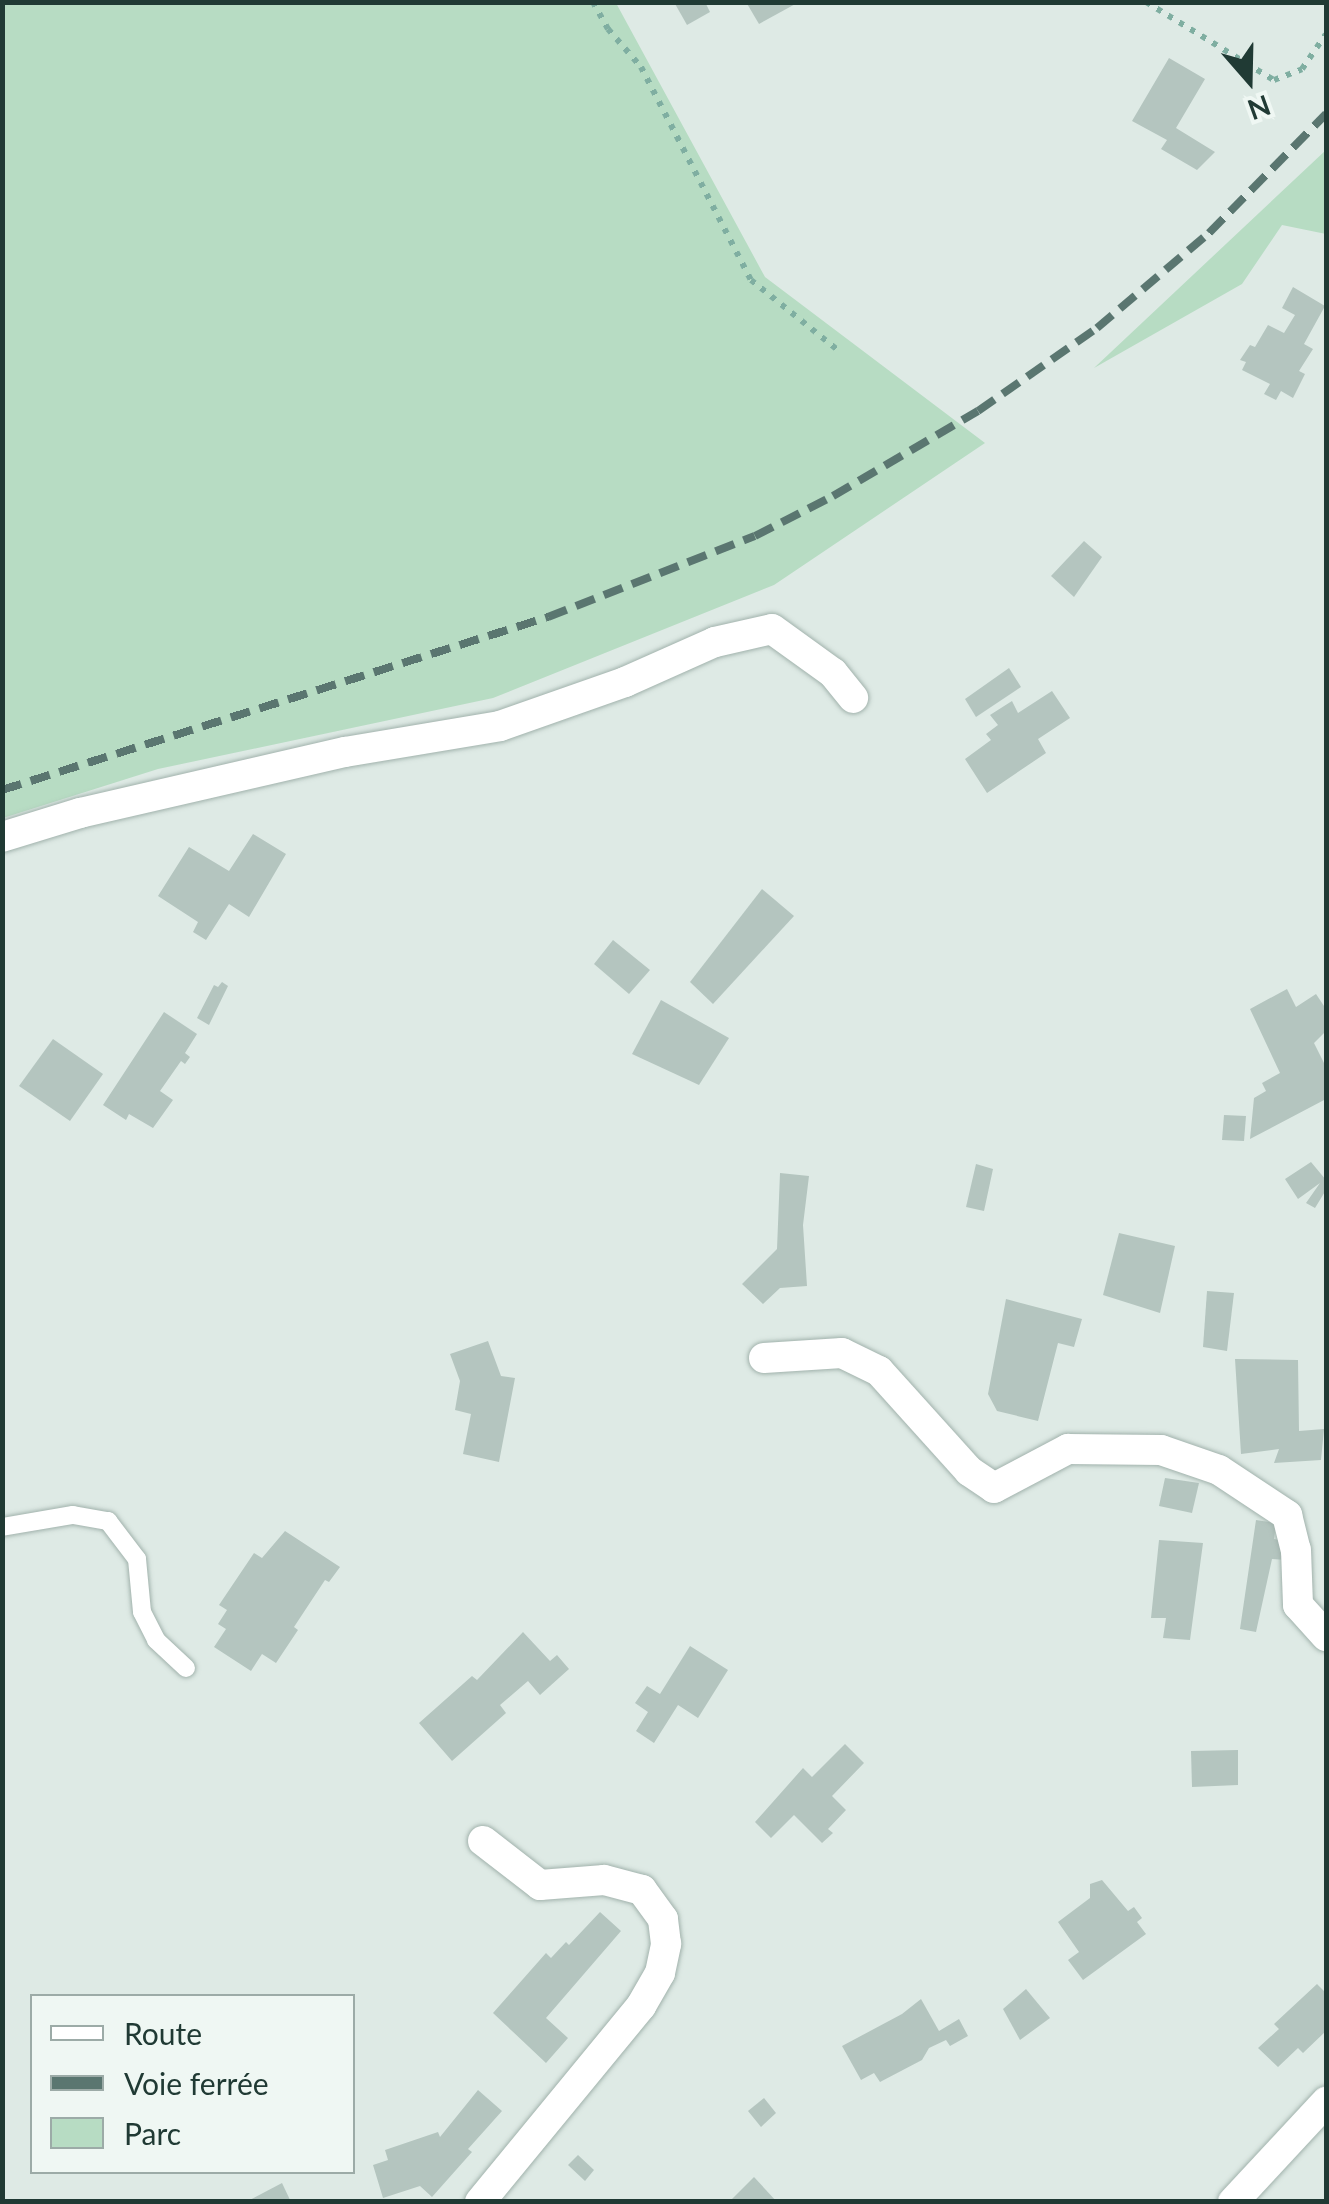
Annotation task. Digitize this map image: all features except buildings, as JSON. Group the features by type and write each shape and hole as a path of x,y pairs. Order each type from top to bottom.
{"street":[{"path":"2,837 80,813 345,752 500,726 625,682 715,642 772,629 833,672 852,698"},
{"path":"764,1358 842,1353 879,1370 969,1471 994,1488 1068,1449 1161,1450 1219,1470 1287,1515 1296,1550 1298,1605 1326,1636"},
{"path":"480,2202 641,2006 660,1972 666,1944 663,1918 642,1890 604,1880 540,1884 482,1841"},
{"path":"1233,2202 1326,2102"}],"lane":[{"path":"2,1527 73,1515 108,1521 137,1559 142,1612 156,1640 186,1668"}],"path":[{"path":"594,2 608,29 641,67 751,280 839,350"},
{"path":"1146,2 1274,80 1302,69 1326,34"}],"green space":[{"path":"3,2 616,3 765,277 985,443 774,585 493,698 158,769 3,818"},
{"path":"1326,150 1326,234 1282,225 1242,284 1094,368"}],"railway":[{"path":"2,790 548,617 755,536 833,496 978,411 1097,328 1209,233 1326,114"}]}
